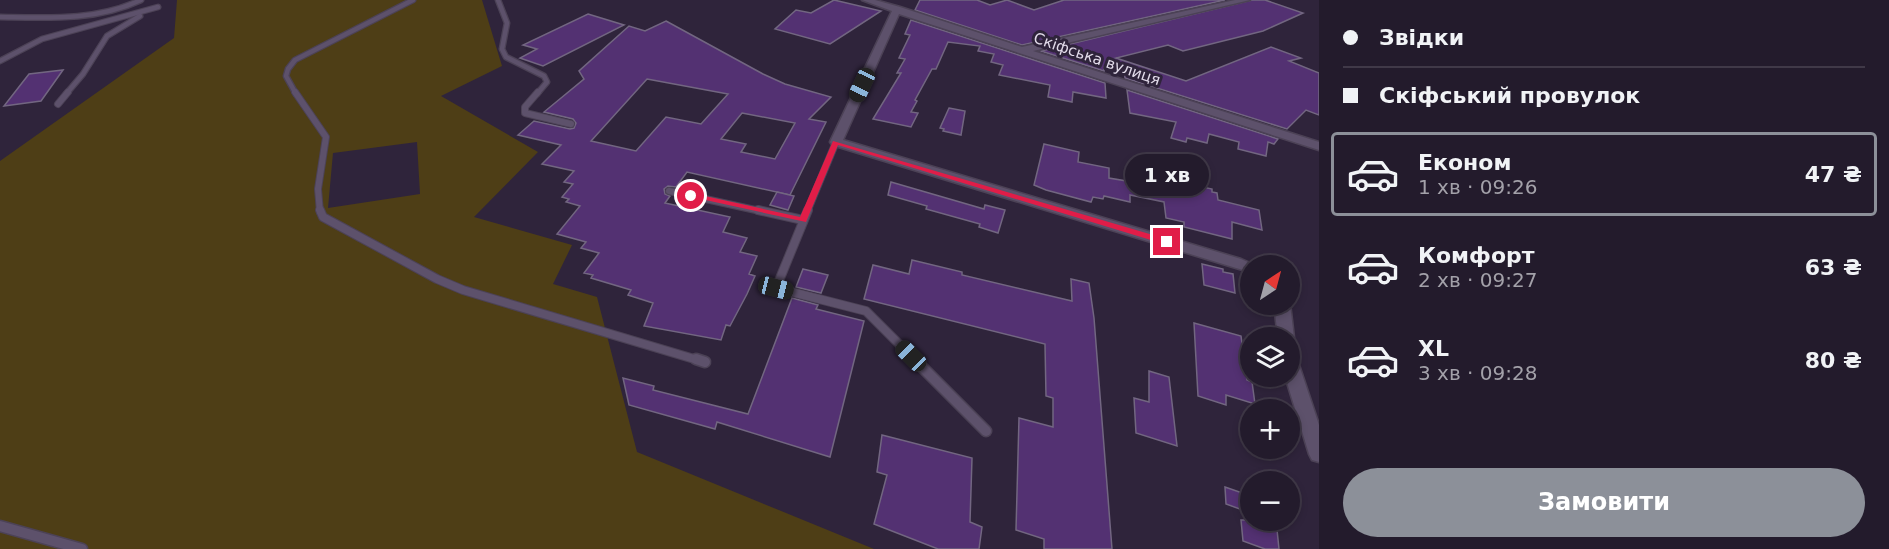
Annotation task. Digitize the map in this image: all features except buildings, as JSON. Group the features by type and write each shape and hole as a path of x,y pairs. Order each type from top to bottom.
{"street":[{"name":"Скіфська вулиця","path":"866,0 1319,146"},
{"path":"1023,50 1246,0"},
{"path":"897,9 836,142 1240,265"},
{"path":"1297,387 1318,455"}],"lane":[{"path":"0,17 81,16 117,9 141,0"},
{"path":"58,104 83,74 107,36 167,0"},
{"path":"413,0 302,55 288,66 285,73 286,81 326,137 327,145 317,209 323,217 463,290 705,362"},
{"path":"498,0 507,23 502,49 506,57 544,76 547,82 525,107 525,113 571,124"},
{"path":"0,61 42,39 158,7"},
{"path":"836,142 776,288 866,311 986,430"},
{"path":"669,191 803,220"},
{"path":"0,525 82,549"}],"shaded area":[{"path":"177,0 482,0 502,66 441,96 538,152 474,217 572,245 553,284 597,297 637,452 874,549 0,549 0,161 174,38","holes":["417,142 420,194 328,208 333,153"]}],"route":[{"path":"691,196 803,220 836,142 1167,242"}]}
